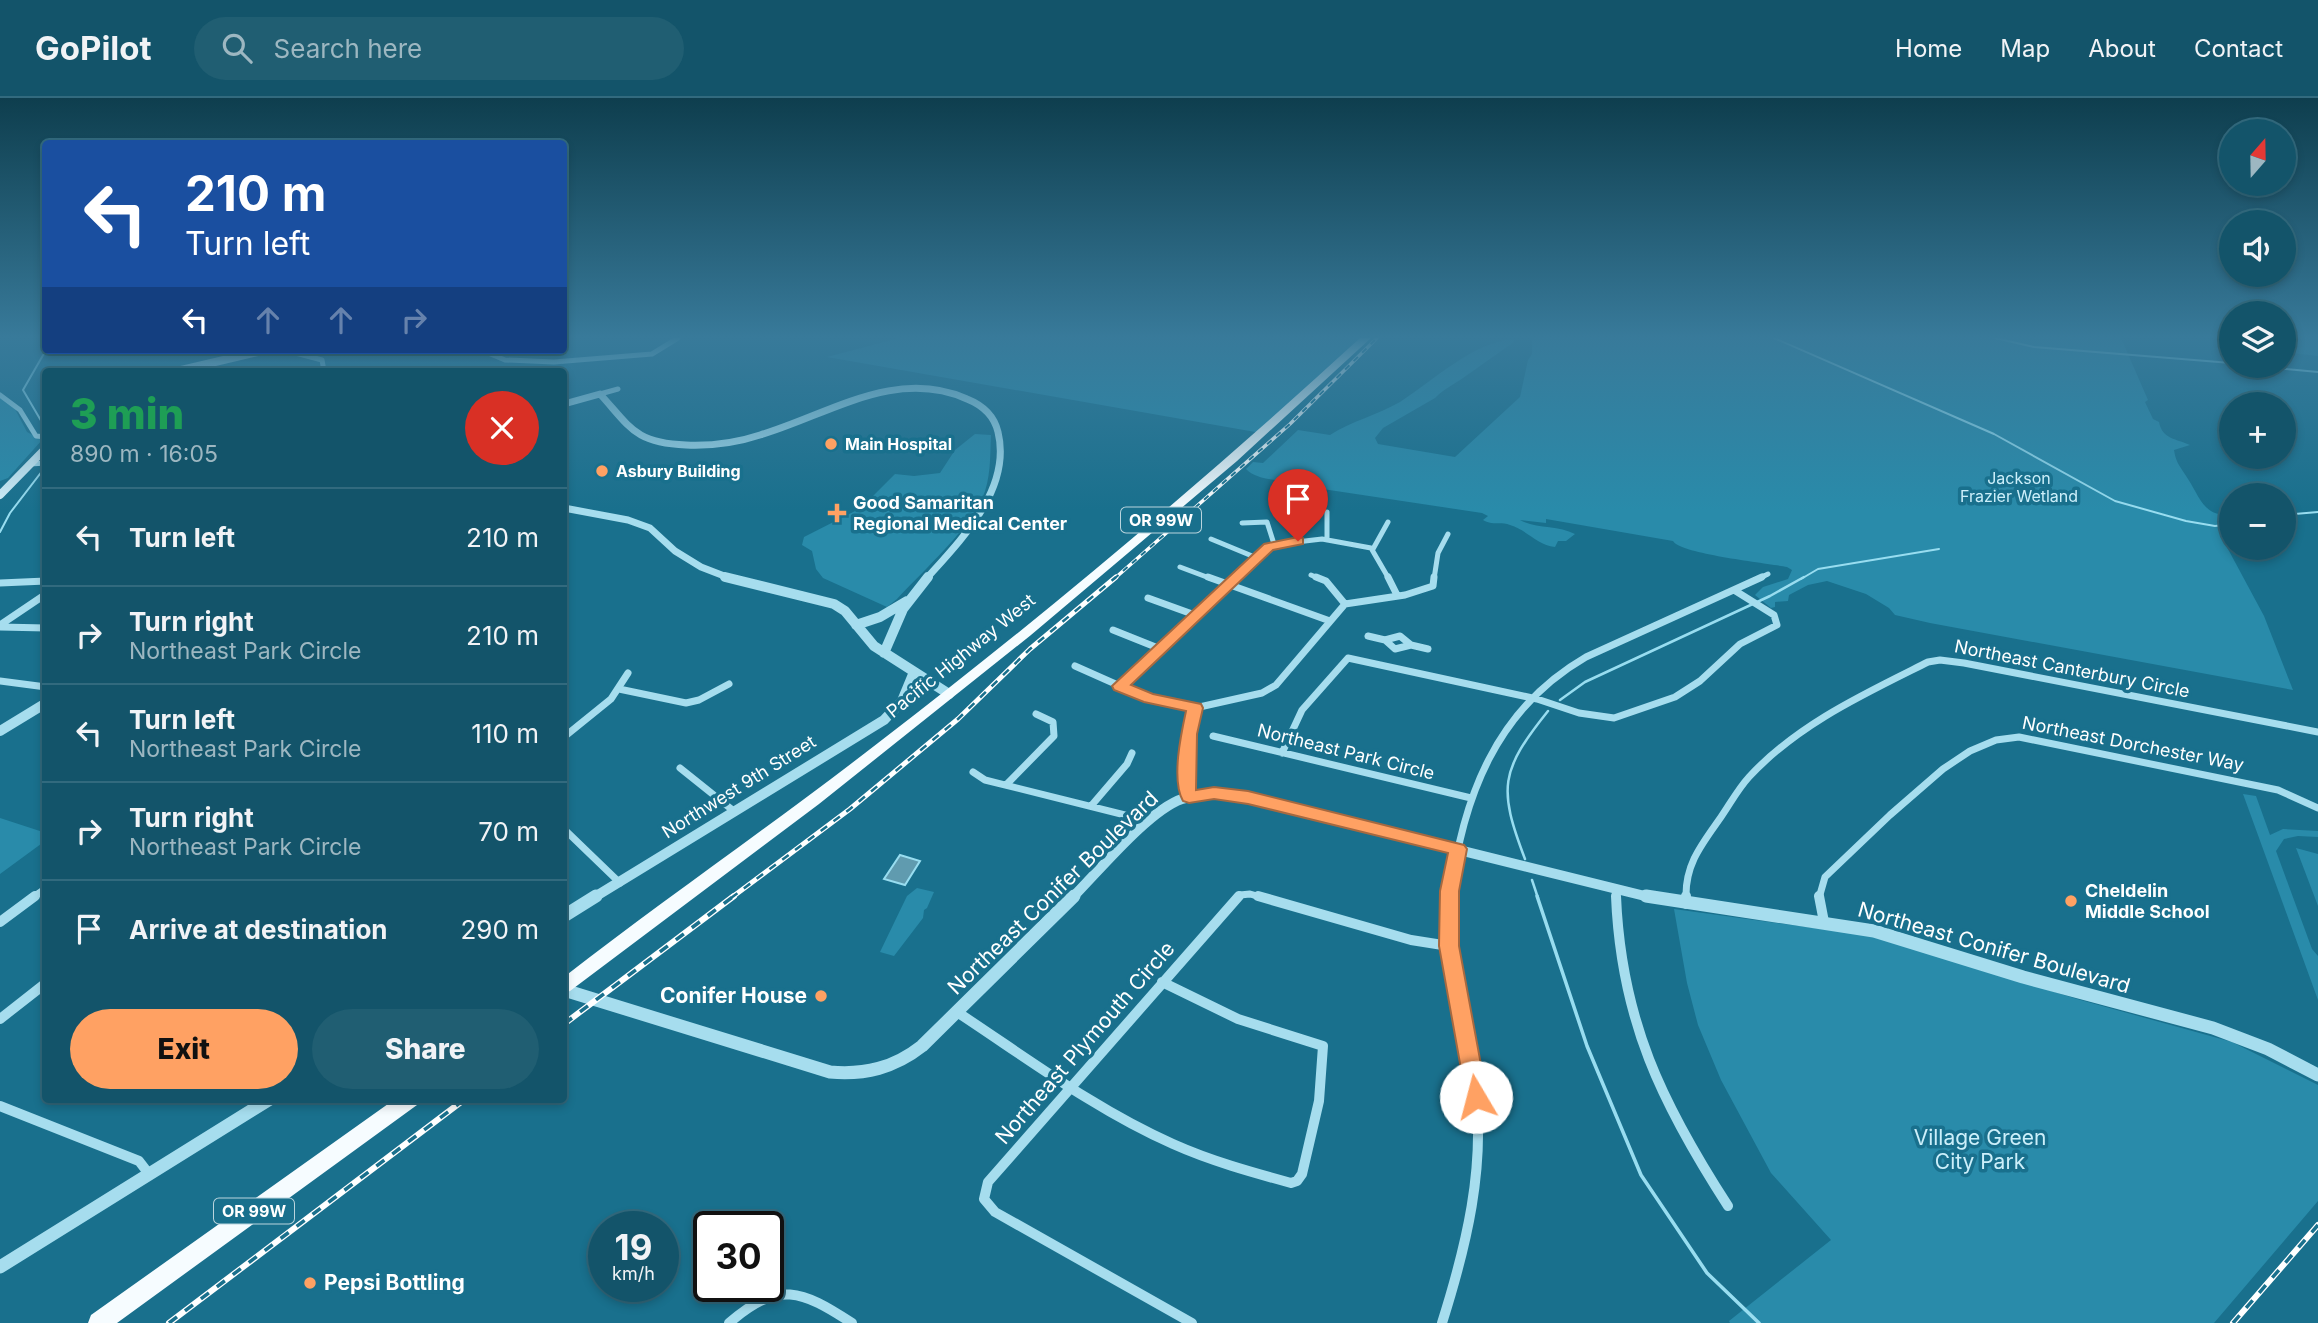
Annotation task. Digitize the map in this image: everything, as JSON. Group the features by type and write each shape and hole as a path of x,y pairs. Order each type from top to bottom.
{"highway":[{"name":"Pacific Highway West","path":"567,986 738,858 1107,567 1301,395"},
{"name":"OR 99W","path":"99,1323 404,1103"}],"main road":[{"path":"0,495 42,452"}],"street":[{"path":"0,395 20,410 36,436 42,437"},
{"path":"567,403 596,395"},
{"path":"601,395 623,426 636,435 657,442 693,445 731,442 758,436 869,395"},
{"path":"884,653 899,615 968,532 990,492 1001,436 993,416 976,402 958,395"},
{"path":"30,464 42,463"},
{"path":"567,509 641,524 658,533 675,551 711,572 824,600 845,611 866,639 884,653 949,694"},
{"path":"1327,512 1327,540"},
{"path":"1242,523 1268,522 1274,544"},
{"path":"1373,549 1388,522"},
{"path":"1311,575 1326,581 1345,604 1433,586 1438,553 1448,534"},
{"path":"1211,539 1257,558"},
{"path":"1120,686 1158,648 1274,544 1327,540 1373,549"},
{"path":"1373,549 1397,595"},
{"path":"1180,567 1330,621"},
{"path":"1442,1323 1464,1251 1473,1203 1477,1158 1474,1075 1451,970 1449,899 1471,798 1492,747 1521,708 1549,682 1593,653 1768,574"},
{"path":"0,583 42,581"},
{"path":"1282,753 1302,710 1345,659 1532,698 1598,717 1614,718 1637,712 1675,697 1700,681 1740,644 1777,625 1775,617 1734,590"},
{"path":"0,626 42,597"},
{"path":"1148,598 1195,615"},
{"path":"856,625 880,617 910,599"},
{"name":"Northeast Park Circle","path":"1075,666 1150,699 1195,708 1270,689 1345,604"},
{"path":"0,626 42,628"},
{"path":"1400,636 1404,627"},
{"path":"1113,630 1158,648"},
{"path":"1368,636 1385,640 1397,650"},
{"path":"1385,640 1400,636"},
{"path":"1400,636 1411,645 1428,649"},
{"path":"1397,650 1411,645"},
{"path":"1391,667 1397,650"},
{"name":"Northeast Canterbury Circle","path":"1686,905 1684,882 1690,861 1754,772 1823,716 1928,662 1946,660 2318,732"},
{"name":"Northwest 9th Street","path":"567,914 890,715 908,691 914,672"},
{"path":"567,734 619,689 628,673"},
{"path":"0,681 42,686"},
{"path":"619,689 686,703 699,700 729,684"},
{"path":"0,732 42,705"},
{"path":"1189,797 1186,784 1189,734 1195,708"},
{"path":"1006,785 1054,736 1053,722 1036,714"},
{"name":"Northeast Park Circle","path":"1213,736 1471,798"},
{"name":"Northeast Dorchester Way","path":"1824,922 1818,896 1819,887 1825,877 1942,769 1999,737 2019,737 2277,790 2318,808"},
{"path":"1091,806 1127,764 1132,753"},
{"path":"680,768 735,811"},
{"path":"973,772 985,780 1149,821"},
{"name":"Northeast Conifer Boulevard","path":"567,989 724,1040 846,1074 874,1072 901,1062 922,1046 1149,821 1168,806 1189,797 1214,793 1248,797 1616,890 1686,905 1824,922 1898,938 2023,977 2213,1028 2268,1049 2318,1075"},
{"path":"567,832 620,883"},
{"path":"1616,890 1623,976 1638,1034 1673,1115 1728,1206"},
{"path":"0,922 42,891"},
{"name":"Northeast Plymouth Circle","path":"1192,1323 1047,1243 987,1205 984,1191 988,1182 1236,899 1246,894 1411,940 1449,946"},
{"path":"957,1012 1116,1116 1186,1149 1236,1167 1291,1183 1300,1178 1319,1101 1323,1046 1238,1019 1162,982"},
{"path":"0,1019 42,986"},
{"path":"0,1267 264,1103"},
{"path":"0,1106 139,1161 149,1174"},
{"path":"729,1323 752,1304 776,1294 802,1295 852,1323"}],"green space":[{"path":"1045,395 1302,395 1261,433"},
{"name":"Jackson Frazier Wetland","path":"1409,395 1439,395 1383,428 1375,438 1378,444 1455,457 1520,395 2146,395 2148,400 2145,402 2163,432 2190,445 2174,450 2177,462 2204,505 2219,514 2219,560 2234,560 2264,616 2293,690 1895,615 1889,608 1866,594 1827,581 1808,585 1789,595 1788,601 1775,602 1775,607 1771,608 1755,595 1763,587 1788,579 1792,570 1787,567 1707,554 1679,546 1673,541 1546,519 1546,523 1520,520 1575,534 1566,541 1558,541 1555,547 1549,546 1510,525 1487,522 1483,520 1488,516 1482,513 1296,485 1263,478 1246,469 1253,462 1263,463 1298,430 1330,435"},
{"path":"0,397 15,409 27,432 42,440 8,478 0,481"},
{"path":"975,434 991,435 989,476 982,499 955,538 897,599 887,607 823,578 816,569 812,551 802,545 804,537 861,508 895,474 914,476 940,473 955,450"},
{"path":"2243,794 2256,796 2270,835 2283,829 2318,831 2318,837 2298,836 2284,839 2276,851 2312,949 2318,956 2318,1000"},
{"path":"0,818 42,832 42,843 0,874"},
{"path":"2296,848 2318,854 2318,906"},
{"path":"917,888 934,892 924,910 923,918 894,956 880,952 907,896"},
{"name":"Village Green City Park","path":"1674,909 1873,936 2077,999 2232,1042 2318,1085 2318,1201 2214,1323 1730,1323 1729,1321 1831,1240 1771,1173 1721,1080 1698,1025 1687,983"}],"shaded area":[{"path":"900,855 920,861 905,885 884,879"}],"waterway":[{"path":"26,395 42,422"},
{"path":"1905,395 1994,434 2115,501 2186,521 2219,526"},
{"path":"0,532 10,513 42,471"},
{"path":"2296,514 2318,512"},
{"path":"1801,579 1818,569 1939,549"},
{"path":"1560,700 1585,682 1770,596 1804,577"},
{"path":"1525,859 1510,814 1508,781 1520,749 1548,711"},
{"path":"1532,880 1538,898"},
{"path":"1537,896 1587,1046 1641,1175 1707,1273 1759,1323"}],"railway":[{"path":"1114,579 1319,395"},
{"path":"731,898 850,809 958,719 1030,649 1116,577"},
{"path":"567,1022 734,896"},
{"path":"169,1323 460,1103"},
{"path":"2233,1323 2318,1225"}],"place":[{"name":"Main Hospital","path":"831,444"},
{"name":"Asbury Building","path":"602,471"},
{"name":"Good Samaritan Regional Medical Center","path":"837,513"},
{"name":"Cheldelin Middle School","path":"2071,901"},
{"name":"Conifer House","path":"821,996"},
{"name":"Pepsi Bottling","path":"310,1283"}],"route":[{"path":"1298,541 1268,547 1120,686 1150,699 1195,708 1189,734 1186,784 1189,797 1224,793 1248,797 1458,849 1448,908 1449,946 1451,970 1467,1036 1476,1097"}]}
